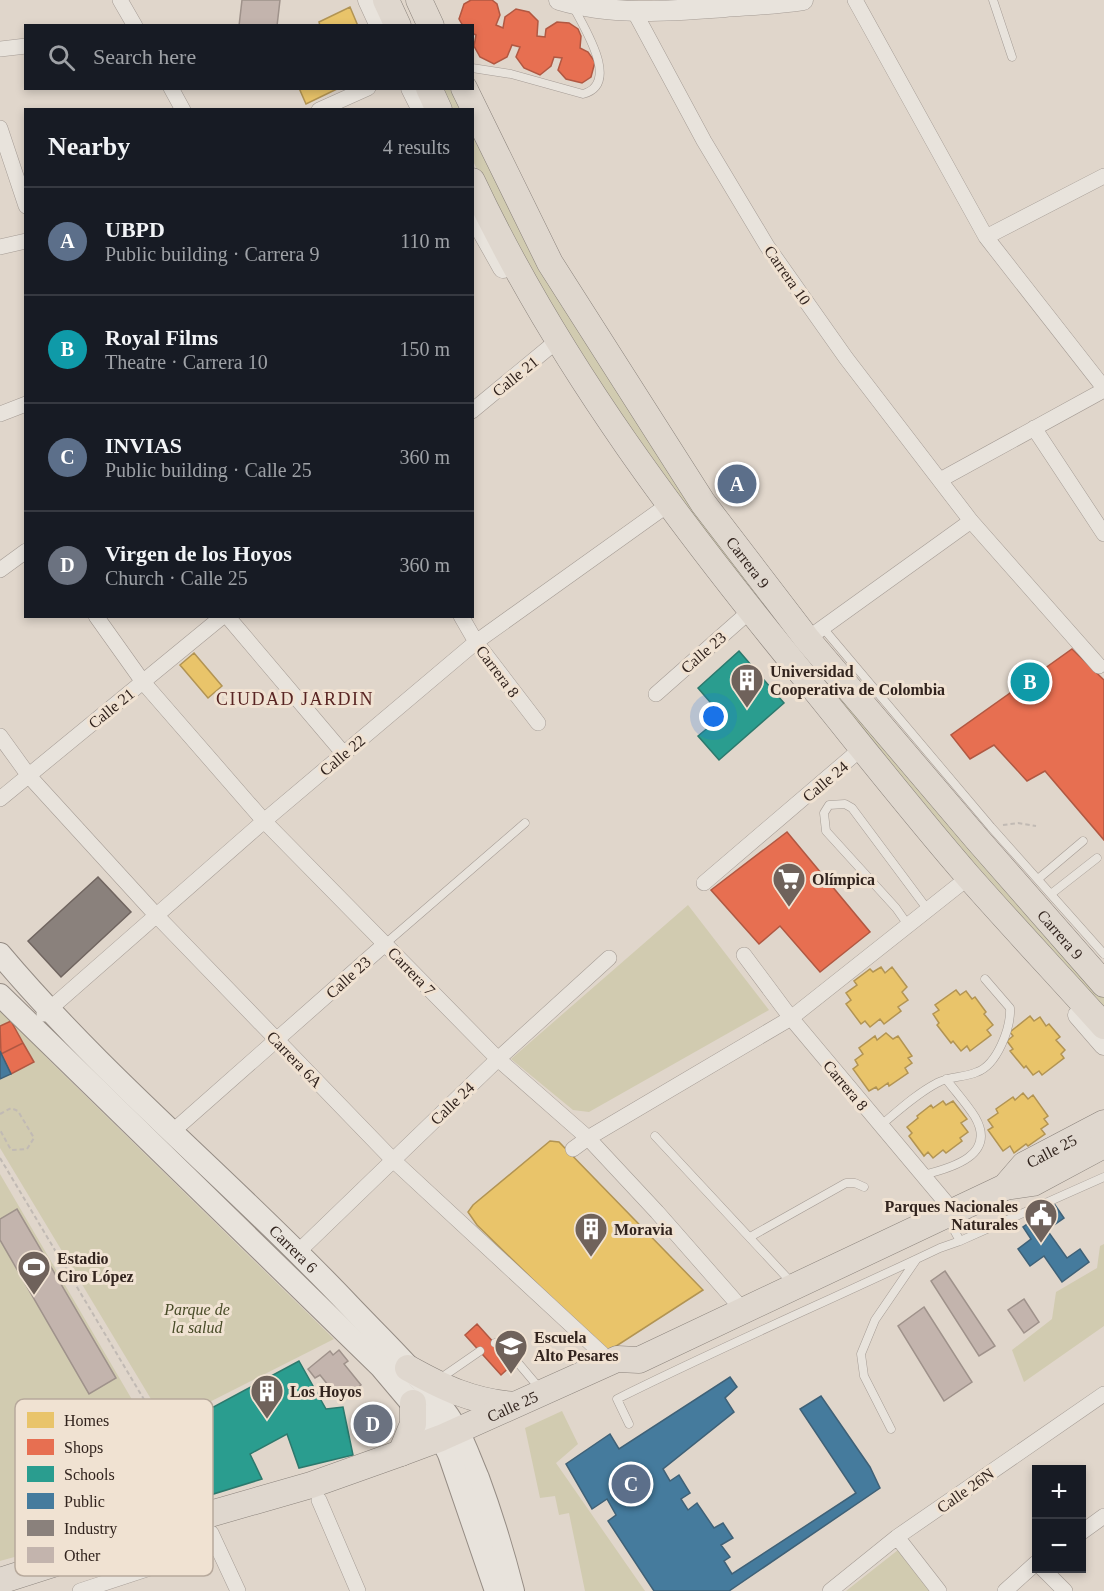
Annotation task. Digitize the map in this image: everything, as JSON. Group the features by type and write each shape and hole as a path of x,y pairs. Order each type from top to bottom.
{"main road":[{"path":"386,0 397,24"},
{"path":"419,0 430,24"},
{"path":"430,90 438,108"},
{"name":"Carrera 9","path":"465,90 474,108"},
{"name":"Carrera 9","path":"474,108 550,263 703,503 815,634 977,839 1104,984"},
{"name":"Carrera 9","path":"474,192 480,225 554,344 665,507 747,614 966,879 1104,1026"},
{"name":"Carrera 6","path":"0,954 25,984 113,1077 299,1251 438,1400 453,1442 496,1591"},
{"name":"Carrera 6","path":"1,999 381,1366 413,1403 453,1442 496,1526 513,1591"},
{"name":"Calle 25","path":"1005,1187 1024,1165 1104,1123"},
{"name":"Calle 25","path":"213,1531 311,1485 401,1453 453,1442 513,1405 617,1359 639,1360 1005,1187 1033,1182 1104,1145"},
{"path":"213,1531 319,1500 623,1372 639,1360"},
{"path":"408,1368 453,1392 472,1399 513,1405"},
{"path":"401,1453 413,1424 413,1403"},
{"name":"Calle 25","path":"0,1581 21,1576"},
{"name":"Calle 25","path":"25,1591 72,1576"}],"street":[{"path":"120,0 134,24"},
{"path":"368,0 379,24"},
{"path":"855,0 986,237 1104,389 940,480"},
{"path":"567,1 634,11 683,5 793,1"},
{"name":"Carrera 10","path":"634,11 704,141 767,246 846,358 971,520 1099,666"},
{"path":"0,49 24,46"},
{"path":"172,90 182,108"},
{"path":"323,108 364,90"},
{"path":"412,90 421,108"},
{"path":"0,128 24,200"},
{"path":"986,237 1104,176"},
{"path":"0,247 24,241"},
{"name":"Calle 21","path":"474,409 554,344"},
{"path":"0,414 24,405"},
{"path":"1034,428 1104,534"},
{"name":"Calle 22","path":"30,1026 264,820 476,642 665,507"},
{"path":"815,634 971,520"},
{"path":"0,570 24,552"},
{"name":"Calle 23","path":"656,694 747,614"},
{"name":"Carrera 7","path":"97,618 143,682 264,820 498,1059 588,1138 743,1310"},
{"name":"Calle 21","path":"0,799 223,618"},
{"path":"227,618 344,754"},
{"name":"Carrera 8","path":"462,618 476,642 538,723"},
{"name":"Carrera 6A","path":"0,736 28,776 156,915 393,1160 611,1362"},
{"name":"Calle 24","path":"704,883 860,751"},
{"path":"573,1149 791,1018 966,879 1104,1045"},
{"name":"Calle 23","path":"172,1132 385,944"},
{"name":"Carrera 8","path":"744,955 791,1018 880,1126 924,1175 950,1213"},
{"name":"Calle 24","path":"299,1251 498,1059 609,958"},
{"path":"1,999 25,984"},
{"name":"Calle 26N","path":"830,1591 897,1537 1104,1394"},
{"path":"319,1500 358,1591"},
{"path":"1086,1529 1104,1516"},
{"path":"897,1537 939,1591"},
{"path":"213,1538 238,1591"},
{"path":"1005,1591 1032,1567"},
{"path":"1046,1573 1065,1591"},
{"path":"80,1591 113,1576"}],"lane":[{"path":"993,0 1012,57"},
{"path":"474,68 511,74 583,94 593,91 599,84 601,66 567,1"},
{"path":"815,634 1104,954"},
{"path":"908,925 896,908 826,831 824,813 829,805 845,804 852,808 928,909"},
{"name":"Calle 23","path":"385,944 525,823"},
{"path":"1038,879 1083,841"},
{"path":"1051,894 1097,858"},
{"path":"880,1126 926,1090 946,1079 981,1071 998,1052 1008,1028 1010,1008 985,979"},
{"path":"924,1175 938,1172 966,1160 978,1151 981,1141 980,1130 975,1118 946,1079"},
{"path":"655,1136 794,1286"},
{"path":"629,1424 616,1399 916,1259 1104,1177"},
{"path":"750,1237 846,1183 864,1186"},
{"path":"950,1213 960,1241"},
{"path":"891,1429 864,1376 861,1354 875,1320 916,1259"},
{"path":"495,1343 503,1345 543,1392"},
{"path":"435,1382 480,1351"}],"path":[{"path":"991,827 1018,823 1036,826"},
{"path":"0,1114 11,1108 18,1111 34,1138 27,1149 11,1150 0,1130"},
{"path":"0,1158 144,1399"}],"green space":[{"path":"438,90 450,90 460,108 447,108"},
{"path":"474,136 658,454 1104,994 1104,1009 1034,933 928,810 682,506 554,313 505,228 474,163"},
{"path":"688,905 769,1010 589,1112 573,1110 511,1059"},
{"name":"Parque de la salud","path":"3,1008 47,1058 334,1339 213,1400 151,1399 0,1148 0,1009"},
{"path":"0,1174 132,1399 15,1399 15,1557 0,1561"},
{"path":"1104,1244 1104,1326 1024,1382 1012,1350 1052,1319 1056,1292 1097,1268 1100,1246"},
{"path":"562,1411 578,1444 556,1463 645,1591 585,1591 569,1513 559,1515 555,1496 540,1498 525,1428"},
{"path":"898,1550 930,1591 846,1591"}],"building: Homes":[{"path":"350,7 357,24 320,24 319,22"},
{"path":"300,90 335,90 306,104"},
{"path":"194,653 222,686 208,698 180,665"},
{"path":"881,967 885,973 892,967 907,987 902,992 908,1000 898,1007 901,1011 884,1024 880,1019 870,1027 865,1021 861,1024 846,1004 851,1000 846,993 857,985 854,981 870,969 873,972"},
{"path":"956,990 960,995 966,991 972,999 975,997 993,1025 987,1030 991,1035 970,1051 967,1046 961,1051 953,1041 951,1043 937,1025 939,1023 933,1014 939,1010 935,1005"},
{"path":"1030,1016 1034,1021 1040,1017 1046,1026 1049,1024 1060,1037 1056,1040 1065,1050 1061,1054 1064,1058 1042,1075 1039,1071 1033,1075 1026,1066 1024,1068 1010,1051 1013,1049 1007,1041 1013,1036 1010,1032"},
{"path":"886,1033 893,1039 898,1036 912,1056 908,1058 912,1063 905,1068 908,1073 889,1086 888,1083 878,1090 876,1087 869,1091 853,1069 858,1065 855,1060 863,1054 859,1048 875,1036 877,1040"},
{"path":"1023,1093 1028,1099 1033,1095 1048,1116 1044,1119 1048,1124 1041,1129 1045,1134 1014,1153 1010,1146 1003,1151 988,1130 993,1127 988,1120 998,1113 996,1109 1013,1097 1015,1100"},
{"path":"943,1101 946,1105 953,1101 967,1119 961,1123 968,1132 960,1138 962,1141 946,1153 943,1150 933,1158 928,1152 924,1156 909,1136 912,1133 907,1127 931,1105 933,1108"},
{"name":"Moravia","path":"550,1141 559,1142 703,1290 607,1352 477,1225 468,1212 473,1205"}],"building: Shops":[{"path":"471,0 492,0 497,4 500,15 496,25 503,28 505,17 516,9 529,12 538,21 537,36 545,37 546,29 557,22 569,23 578,29 581,36 580,48 588,52 595,62 591,77 582,83 566,79 558,70 562,58 554,57 551,66 540,75 524,68 516,57 520,47 512,45 507,57 494,64 480,57 474,46 476,35 474,24 462,24 459,19 464,4"},
{"path":"1072,649 1104,680 1104,840 1045,771 1027,781 994,745 970,759 951,735"},
{"name":"Olímpica","path":"787,832 870,932 820,972 780,926 759,944 711,890"},
{"path":"11,1021 23,1043 1,1054 0,1026"},
{"path":"23,1043 34,1062 11,1074 1,1054"},
{"path":"477,1324 513,1364 501,1375 465,1335"}],"building: Schools":[{"name":"Universidad Cooperativa de Colombia","path":"739,651 784,703 719,760 698,736 722,716 698,688"},
{"name":"Los Hoyos","path":"299,1361 326,1409 343,1407 353,1455 299,1468 287,1434 250,1454 262,1479 213,1494 213,1407"}],"building: Public":[{"path":"0,1051 11,1074 0,1079"},
{"name":"Parques Nacionales Naturales","path":"1055,1205 1064,1218 1047,1230 1067,1258 1080,1249 1089,1262 1062,1282 1044,1256 1030,1266 1018,1249 1031,1239 1023,1227"},
{"path":"730,1377 737,1387 725,1398 734,1412 663,1469 670,1481 679,1475 690,1493 681,1499 688,1510 697,1503 714,1528 723,1523 733,1538 721,1545 730,1557 724,1561 732,1574 856,1493 800,1409 821,1396 870,1467 880,1488 729,1591 654,1591 608,1521 616,1515 607,1499 592,1509 566,1464 610,1434 619,1449"},
{"path":"367,1417 381,1419 379,1430 366,1428"}],"building: Industry":[{"path":"98,877 131,912 61,977 28,941"}],"building: Other":[{"path":"242,0 280,0 277,24 239,24"},
{"path":"17,1209 116,1378 89,1394 0,1240 0,1219"},
{"path":"945,1271 995,1346 979,1356 931,1281"},
{"path":"1024,1299 1039,1322 1024,1333 1008,1310"},
{"path":"924,1307 972,1382 944,1401 898,1326"},
{"path":"339,1350 348,1361 344,1364 361,1385 341,1401 320,1375 315,1378 308,1369 330,1351 333,1355"}],"place":[{"name":"UBPD","path":"737,484"},
{"name":"Royal Films","path":"1030,682"},
{"name":"Universidad Cooperativa de Colombia","path":"747,709"},
{"name":"Olímpica","path":"789,908"},
{"name":"Parques Nacionales Naturales","path":"1041,1244"},
{"name":"Moravia","path":"591,1258"},
{"name":"Estadio Ciro López","path":"34,1296"},
{"name":"Escuela Alto Pesares","path":"511,1375"},
{"name":"Los Hoyos","path":"267,1420"},
{"name":"Virgen de los Hoyos","path":"373,1424"},
{"name":"INVIAS","path":"631,1484"}],"district":[{"name":"CIUDAD JARDIN","path":"295,699"}]}
